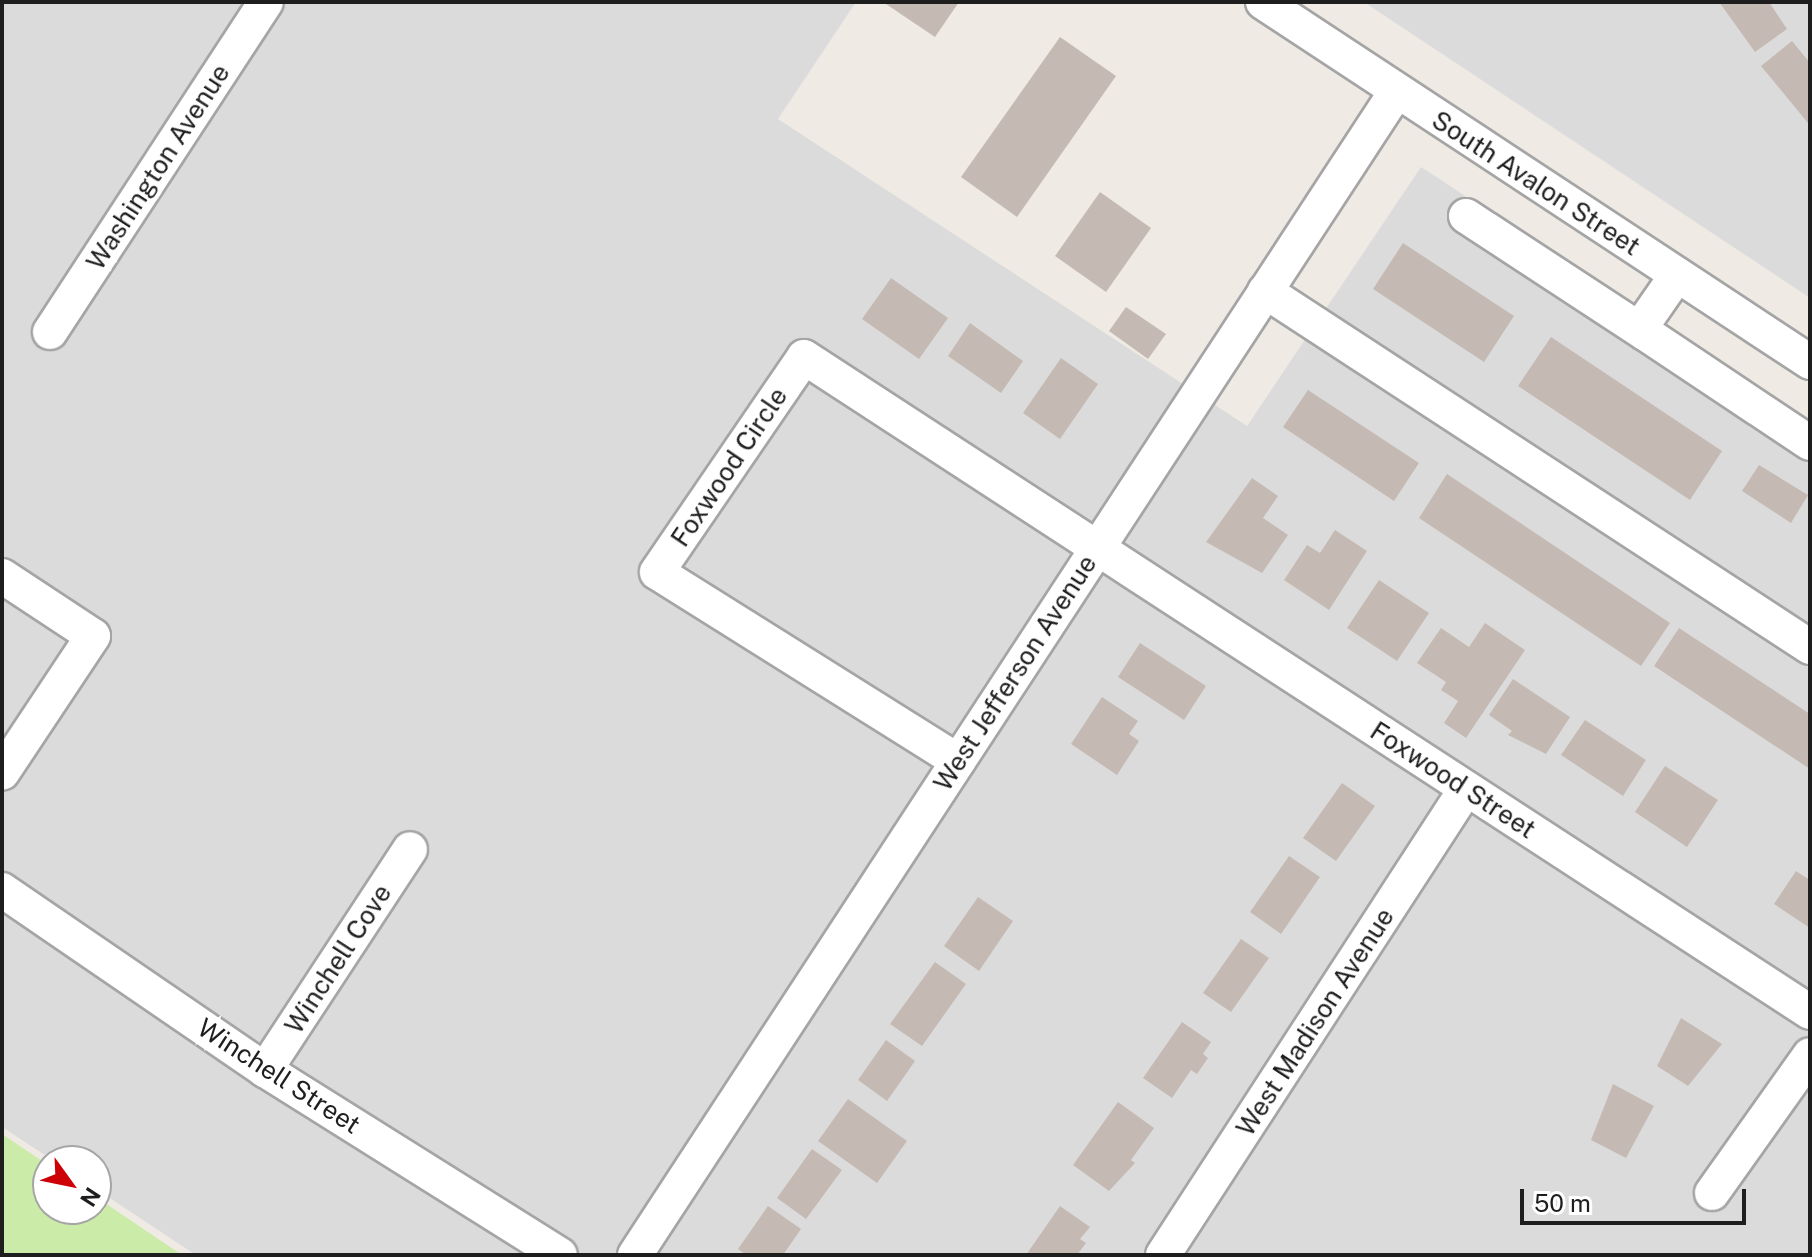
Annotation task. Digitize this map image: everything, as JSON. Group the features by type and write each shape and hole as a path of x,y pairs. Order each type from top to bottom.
{"street":[{"name":"Washington Avenue","path":"50,332 266,2"},
{"name":"South Avalon Street","path":"1263,2 1810,362"},
{"name":"West Jefferson Avenue","path":"635,1255 1396,92"},
{"path":"1466,216 1810,443"},
{"path":"1645,333 1645,321 1677,275"},
{"path":"1265,291 1810,647"},
{"name":"Foxwood Circle","path":"958,761 657,572 804,357 1098,547"},
{"name":"Foxwood Street","path":"1098,547 1810,1012"},
{"path":"2,576 93,636 2,773"},
{"name":"West Madison Avenue","path":"1163,1255 1466,789"},
{"name":"Winchell Cove","path":"265,1070 410,849"},
{"name":"Winchell Street","path":"2,890 265,1070 560,1255"},
{"path":"1712,1193 1810,1055"}],"shaded area":[{"path":"2,2 856,2 778,119 1247,426 1421,167 1810,422 1810,1255 196,1255 112,1200 112,1145 32,1147 2,1127"},
{"path":"1364,2 1810,2 1810,298"}],"green space":[{"path":"2,1134 32,1154 32,1225 112,1225 112,1208 182,1255 2,1255"}],"building":[{"path":"883,2 959,2 935,37"},
{"path":"1719,2 1769,2 1787,29 1755,52"},
{"path":"1060,37 1116,76 1017,217 961,177"},
{"path":"1792,41 1810,63 1808,123 1761,66"},
{"path":"1100,192 1151,228 1106,292 1055,256"},
{"path":"1403,243 1514,316 1484,362 1373,289"},
{"path":"891,278 948,318 919,359 862,319"},
{"path":"1126,307 1166,334 1148,359 1109,331"},
{"path":"970,323 1023,361 1001,393 948,356"},
{"path":"1551,337 1722,451 1690,500 1518,386"},
{"path":"1061,358 1098,384 1060,439 1023,413"},
{"path":"1308,390 1419,463 1394,501 1283,427"},
{"path":"1759,465 1808,495 1791,523 1742,491"},
{"path":"1447,474 1670,623 1641,666 1419,518"},
{"path":"1252,478 1278,496 1263,518 1288,535 1262,573 1206,542"},
{"path":"1335,530 1367,551 1329,610 1284,580 1307,545 1320,553"},
{"path":"1379,580 1429,613 1397,661 1347,628"},
{"path":"1485,623 1525,650 1466,738 1444,723 1458,701 1441,690 1446,682 1417,663 1441,628 1469,647"},
{"path":"1679,628 1810,714 1810,769 1654,666"},
{"path":"1140,643 1206,686 1184,720 1118,677"},
{"path":"1513,679 1570,717 1546,754 1508,735 1512,731 1489,715"},
{"path":"1102,697 1138,721 1129,734 1139,741 1117,775 1071,744"},
{"path":"1585,720 1646,760 1623,796 1561,755"},
{"path":"1665,766 1718,800 1687,847 1635,812"},
{"path":"1342,783 1375,806 1336,861 1303,838"},
{"path":"1289,856 1320,877 1281,934 1250,912"},
{"path":"1796,871 1810,880 1810,928 1774,904"},
{"path":"978,897 1013,921 979,971 944,946"},
{"path":"1241,939 1269,958 1231,1012 1203,993"},
{"path":"935,962 966,984 922,1046 890,1024"},
{"path":"1681,1018 1722,1044 1688,1086 1657,1066"},
{"path":"1182,1022 1211,1042 1203,1054 1208,1058 1197,1074 1191,1070 1172,1098 1143,1078"},
{"path":"886,1040 915,1061 887,1101 858,1080"},
{"path":"1613,1084 1654,1106 1626,1158 1591,1140"},
{"path":"848,1099 907,1141 877,1183 818,1141"},
{"path":"1118,1102 1154,1128 1131,1160 1135,1163 1109,1191 1073,1165"},
{"path":"812,1149 842,1170 806,1219 777,1198"},
{"path":"768,1206 801,1229 783,1255 746,1255 738,1249"},
{"path":"1060,1206 1090,1227 1080,1239 1086,1243 1077,1255 1026,1255"}]}
